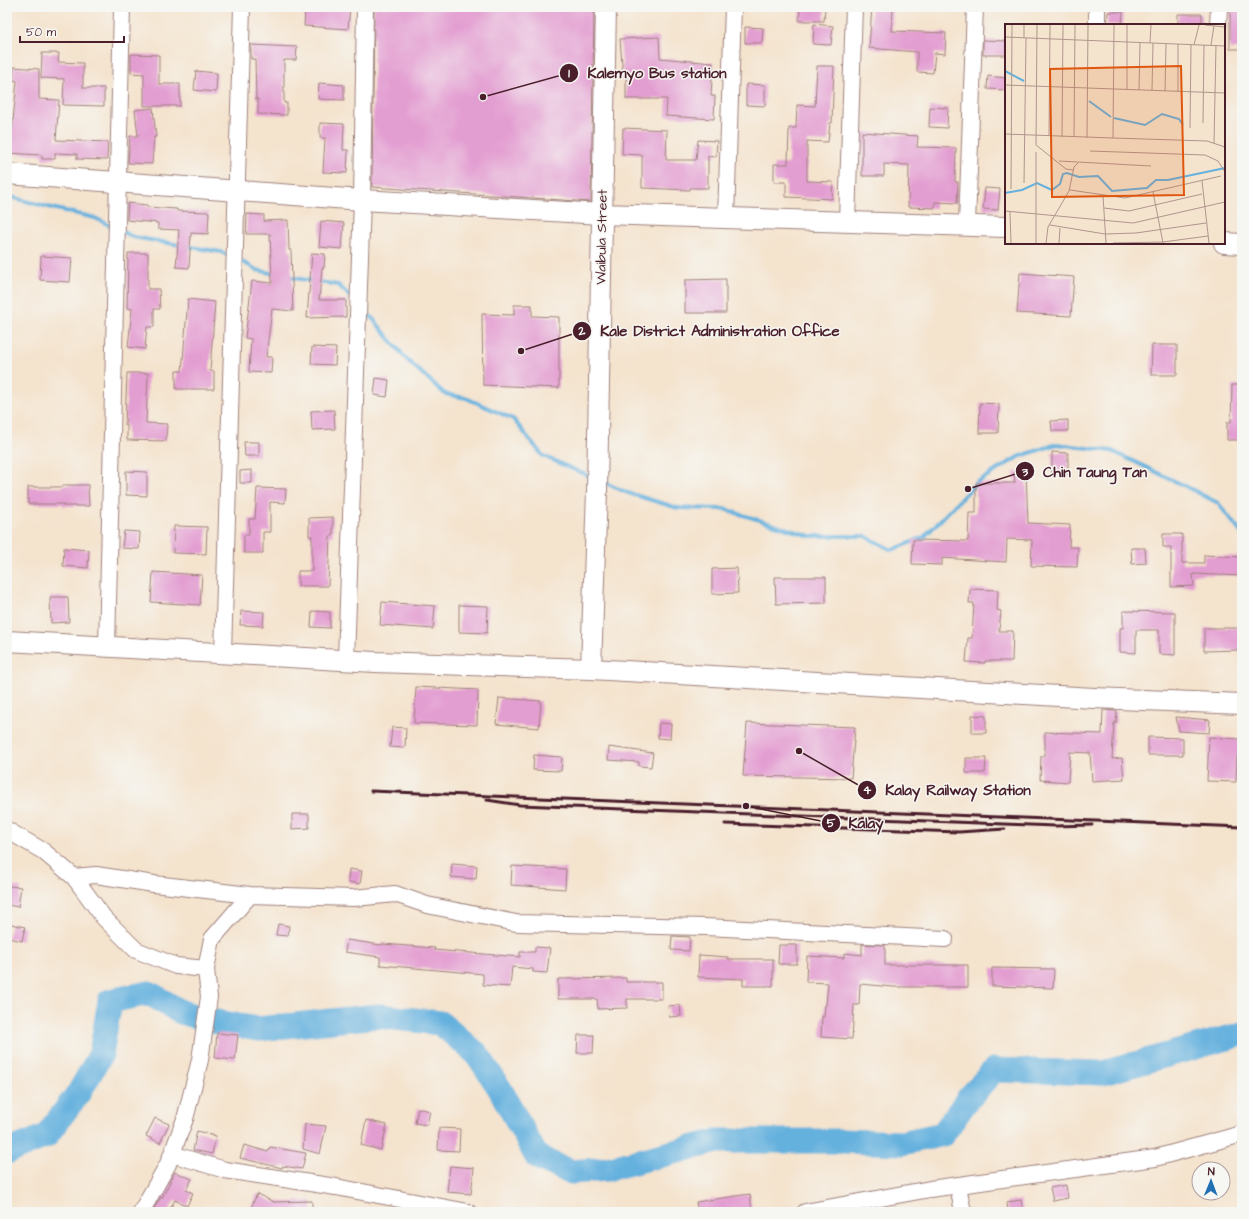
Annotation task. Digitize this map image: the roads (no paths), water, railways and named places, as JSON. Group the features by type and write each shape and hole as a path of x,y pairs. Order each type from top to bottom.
{"street":[{"path":"107,647 122,7"},
{"path":"223,654 236,270 242,7"},
{"path":"346,660 362,200 365,7"},
{"name":"Waibula Street","path":"591,669 597,490 606,7"},
{"path":"726,218 733,7"},
{"path":"848,221 854,7"},
{"path":"967,224 975,7"},
{"path":"1097,24 1098,7"},
{"path":"1218,24 1219,7"},
{"path":"7,174 362,200 602,214 1005,226"},
{"path":"1225,243 1242,244"},
{"path":"7,641 223,654 591,669 1094,698 1242,704"},
{"path":"7,830 44,851 74,877 104,918 136,950 176,966 206,969"},
{"path":"74,877 96,875 154,884 250,895 354,898 395,894 427,905 516,922 706,927 945,939"},
{"path":"140,1212 168,1164 185,1119 200,1060 209,997 206,969 212,939 250,895"},
{"path":"805,1212 930,1189 1155,1158 1242,1134"},
{"path":"172,1154 225,1170 336,1187 468,1212"},
{"path":"958,1186 963,1212"}],"waterway":[{"path":"7,196 95,218 113,227"},
{"path":"121,231 133,237 221,252 231,257"},
{"path":"239,260 257,270 275,274"},
{"path":"288,277 338,285 354,300"},
{"path":"363,309 407,360 445,394 466,398 513,419 543,456 591,477"},
{"path":"603,482 628,493 678,508 724,509 810,536 865,536 892,550 924,537 976,483 1018,457 1057,444 1112,451 1183,485 1218,503 1242,534"},
{"path":"7,1152 46,1136 80,1091 101,1054 110,1001 149,993 181,1012 217,1022 258,1029 378,1016 440,1023 477,1054 500,1089 537,1157 571,1172 607,1169 718,1141 842,1141 902,1143 943,1134 967,1100 994,1070 1103,1073 1242,1034"}],"railway":[{"path":"371,791 1242,827"},
{"path":"487,800 520,805 1055,826 1092,825"},
{"path":"725,824 959,832 1005,829"}],"place":[{"name":"Kalemyo Bus station","path":"483,97"},
{"name":"Kale District Administration Office","path":"521,351"},
{"name":"Chin Taung Tan","path":"968,489"},
{"name":"Kalay Railway Station","path":"799,751"},
{"name":"Kalay","path":"746,806"}]}
